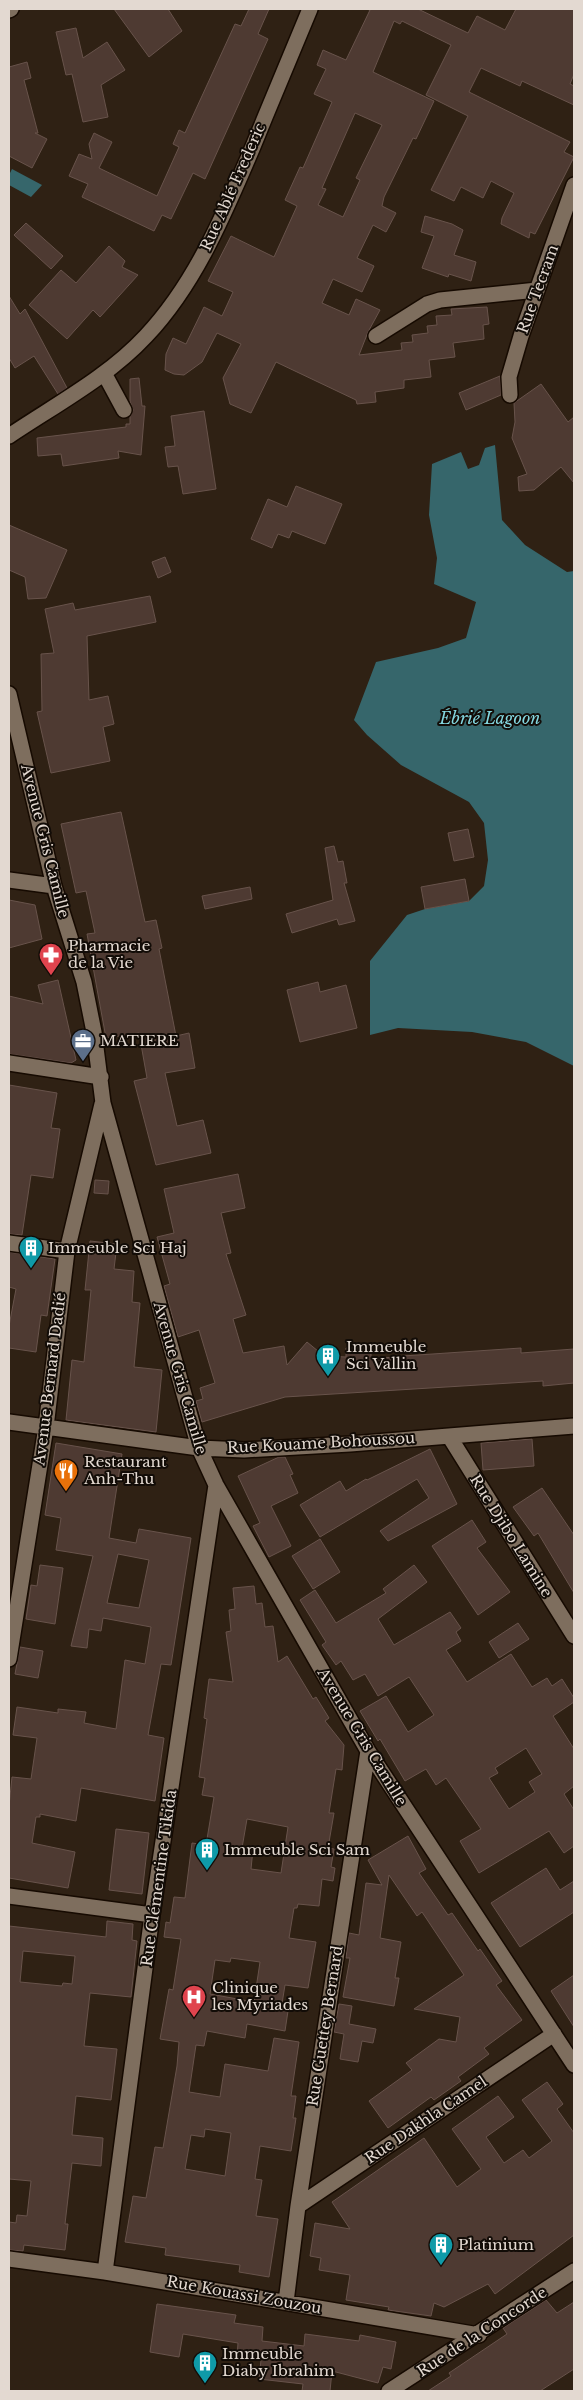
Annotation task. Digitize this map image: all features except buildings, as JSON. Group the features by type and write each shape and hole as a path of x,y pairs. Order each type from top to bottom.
{"street":[{"name":"Rue Ablé Frederic","path":"9,436 104,373 147,335 180,292 222,218 310,9"},
{"name":"Rue Tecram","path":"510,394 509,377 574,185"},
{"path":"376,336 427,304 440,300 537,290"},
{"path":"104,373 124,410"},
{"name":"Avenue Gris Camille","path":"9,694 54,886 84,982 101,1077 103,1102 199,1448 216,1485 368,1751 574,2066"},
{"path":"9,880 54,886"},
{"path":"9,1063 101,1077"},
{"name":"Avenue Bernard Dadié","path":"9,1658 12,1608 46,1427 67,1251 103,1102"},
{"path":"9,1243 67,1251"},
{"name":"Rue Kouame Bohoussou","path":"9,1422 199,1448 244,1450 574,1426"},
{"name":"Rue Djibo Lamine","path":"449,1436 574,1636"},
{"name":"Rue Clémentine Tikida","path":"106,2272 152,1916 216,1485"},
{"name":"Rue Guettey Bernard","path":"286,2302 298,2206 368,1751"},
{"path":"9,1896 152,1916"},
{"name":"Rue Dakhla Camel","path":"298,2206 554,2034"},
{"name":"Rue Kouassi Zouzou","path":"9,2259 106,2272 479,2335"},
{"name":"Rue de la Concorde","path":"389,2391 479,2335 574,2271"}],"water":[{"path":"12,169 42,185 31,197 9,185 9,175"},
{"name":"Ébrié Lagoon","path":"495,445 502,520 525,545 567,572 574,571 574,1066 526,1042 472,1032 398,1028 370,1035 370,961 407,915 425,909 469,901 484,886 488,860 484,823 469,802 401,765 367,735 354,720 376,662 438,648 466,638 476,602 434,584 437,558 429,515 432,464 461,452 468,469 479,465 485,448"}],"place":[{"name":"Pharmacie de la Vie","path":"51,976"},
{"name":"MATIERE","path":"83,1062"},
{"name":"Immeuble Sci Haj","path":"31,1269"},
{"name":"Immeuble Sci Vallin","path":"328,1377"},
{"name":"Restaurant Anh-Thu","path":"66,1492"},
{"name":"Immeuble Sci Sam","path":"207,1871"},
{"name":"Clinique les Myriades","path":"194,2018"},
{"name":"Platinium","path":"441,2266"},
{"name":"Immeuble Diaby Ibrahim","path":"205,2384"}]}
